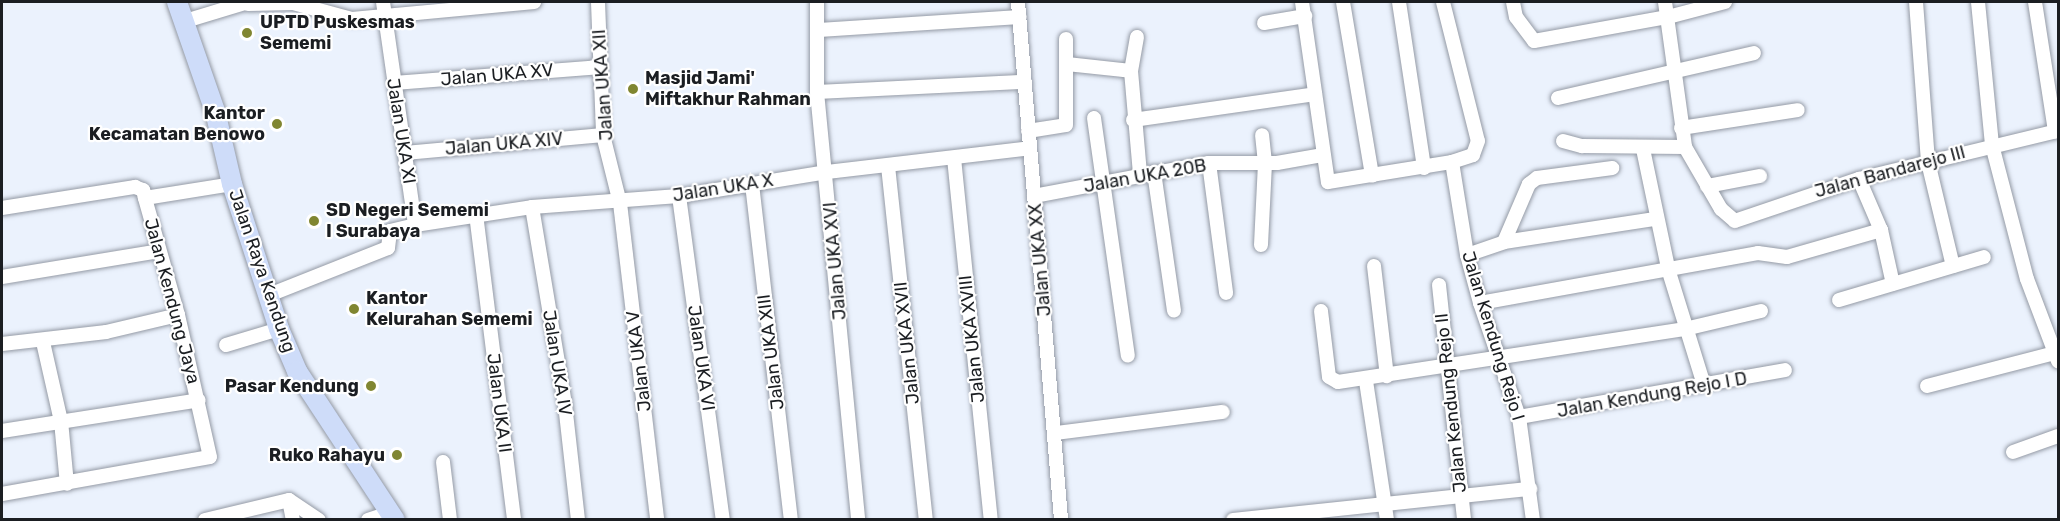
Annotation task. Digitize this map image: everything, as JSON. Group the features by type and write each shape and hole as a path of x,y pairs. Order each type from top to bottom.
{"main road":[{"name":"Jalan Raya Kendung","path":"177,2 182,22 215,111 232,184 279,329 297,371 393,516"}],"street":[{"path":"182,22 248,3 293,3 335,14 367,19 383,8 534,2"},
{"name":"Jalan UKA XII","path":"598,2 603,135 620,203"},
{"name":"Jalan UKA XVI","path":"817,2 819,30 817,92 827,172 858,519"},
{"name":"Jalan UKA XX","path":"1018,2 1056,433 1061,519"},
{"path":"1302,2 1323,155 1329,182 1424,168 1473,155 1478,141 1443,2"},
{"path":"1343,2 1372,176"},
{"path":"1399,2 1424,168"},
{"path":"1512,2 1516,17 1534,41 1668,17 1725,2"},
{"path":"1665,2 1678,72 1681,128 1685,147 1707,186 1760,176"},
{"path":"1916,2 1928,162 1953,266"},
{"path":"1927,386 2057,357 2026,279 1992,145 1978,2"},
{"name":"Jalan Bandarejo III","path":"1707,186 1729,218 1744,219 1795,198 1859,179 2057,131 2035,2"},
{"name":"Jalan UKA XI","path":"383,8 415,225"},
{"path":"1264,22 1305,16"},
{"path":"819,30 1020,17"},
{"path":"1137,37 1131,71 1133,120 1147,173 1174,311"},
{"path":"1028,131 1066,125 1066,39"},
{"path":"1558,98 1754,53"},
{"path":"1067,64 1131,71"},
{"name":"Jalan UKA XV","path":"394,83 601,67"},
{"path":"817,92 1025,82"},
{"path":"1133,120 1315,94"},
{"path":"1681,128 1798,110"},
{"path":"1094,118 1128,356"},
{"name":"Jalan UKA XIV","path":"405,153 603,135"},
{"path":"1261,245 1262,135"},
{"path":"1563,141 1582,146 1642,149 1685,147"},
{"name":"Jalan UKA X","path":"269,295 388,248 390,231 415,225 532,207 620,203 679,196 827,172 954,159 1030,148"},
{"path":"1642,149 1669,272 1689,328 1704,385"},
{"name":"Jalan UKA 20B","path":"1034,196 1103,184 1147,173 1209,164 1260,162 1323,155"},
{"name":"Jalan UKA XVIII","path":"954,159 991,519"},
{"name":"Jalan Kendung Rejo I","path":"1452,162 1467,255 1480,303 1501,357 1519,417 1533,519"},
{"path":"1209,164 1226,293"},
{"name":"Jalan UKA XVII","path":"888,166 926,519"},
{"path":"1504,242 1529,184 1536,178 1612,168"},
{"path":"1859,179 1881,230 1893,284"},
{"name":"Jalan Kendung Jaya","path":"67,484 207,459 212,454 178,315 145,198 232,184"},
{"name":"Jalan UKA XIII","path":"752,184 791,519"},
{"path":"2,208 135,187 143,190 145,198"},
{"name":"Jalan UKA VI","path":"679,196 723,519"},
{"name":"Jalan UKA V","path":"620,203 657,519"},
{"name":"Jalan UKA IV","path":"532,207 565,404 579,519"},
{"name":"Jalan UKA II","path":"476,214 514,519"},
{"path":"1467,255 1504,242 1656,219"},
{"path":"1480,303 1770,255 1787,257 1881,230"},
{"path":"2,277 159,251"},
{"path":"1839,300 1984,257"},
{"path":"1374,266 1388,376"},
{"name":"Jalan Kendung Rejo II","path":"1439,285 1464,519"},
{"path":"1322,311 1330,379 1366,381 1447,364 1689,328 1761,311"},
{"path":"2,344 44,342 178,315"},
{"path":"226,345 279,329"},
{"path":"2,494 67,484 61,421 44,342"},
{"name":"Jalan Kendung Rejo I D","path":"1519,417 1785,370"},
{"path":"1366,381 1386,513"},
{"path":"2,431 199,400"},
{"path":"1056,433 1223,412"},
{"path":"2013,452 2058,436"},
{"path":"443,462 450,519"},
{"path":"1233,519 1386,513 1460,498 1530,489"},
{"path":"289,500 293,519"},
{"path":"205,519 289,500 319,519"},
{"path":"368,519 393,516"}],"place":[{"name":"UPTD Puskesmas Sememi","path":"247,33"},
{"name":"Masjid Jami' Miftakhur Rahman","path":"633,89"},
{"name":"Kantor Kecamatan Benowo","path":"277,124"},
{"name":"SD Negeri Sememi I Surabaya","path":"314,221"},
{"name":"Kantor Kelurahan Sememi","path":"354,309"},
{"name":"Pasar Kendung","path":"371,386"},
{"name":"Ruko Rahayu","path":"397,455"}]}
